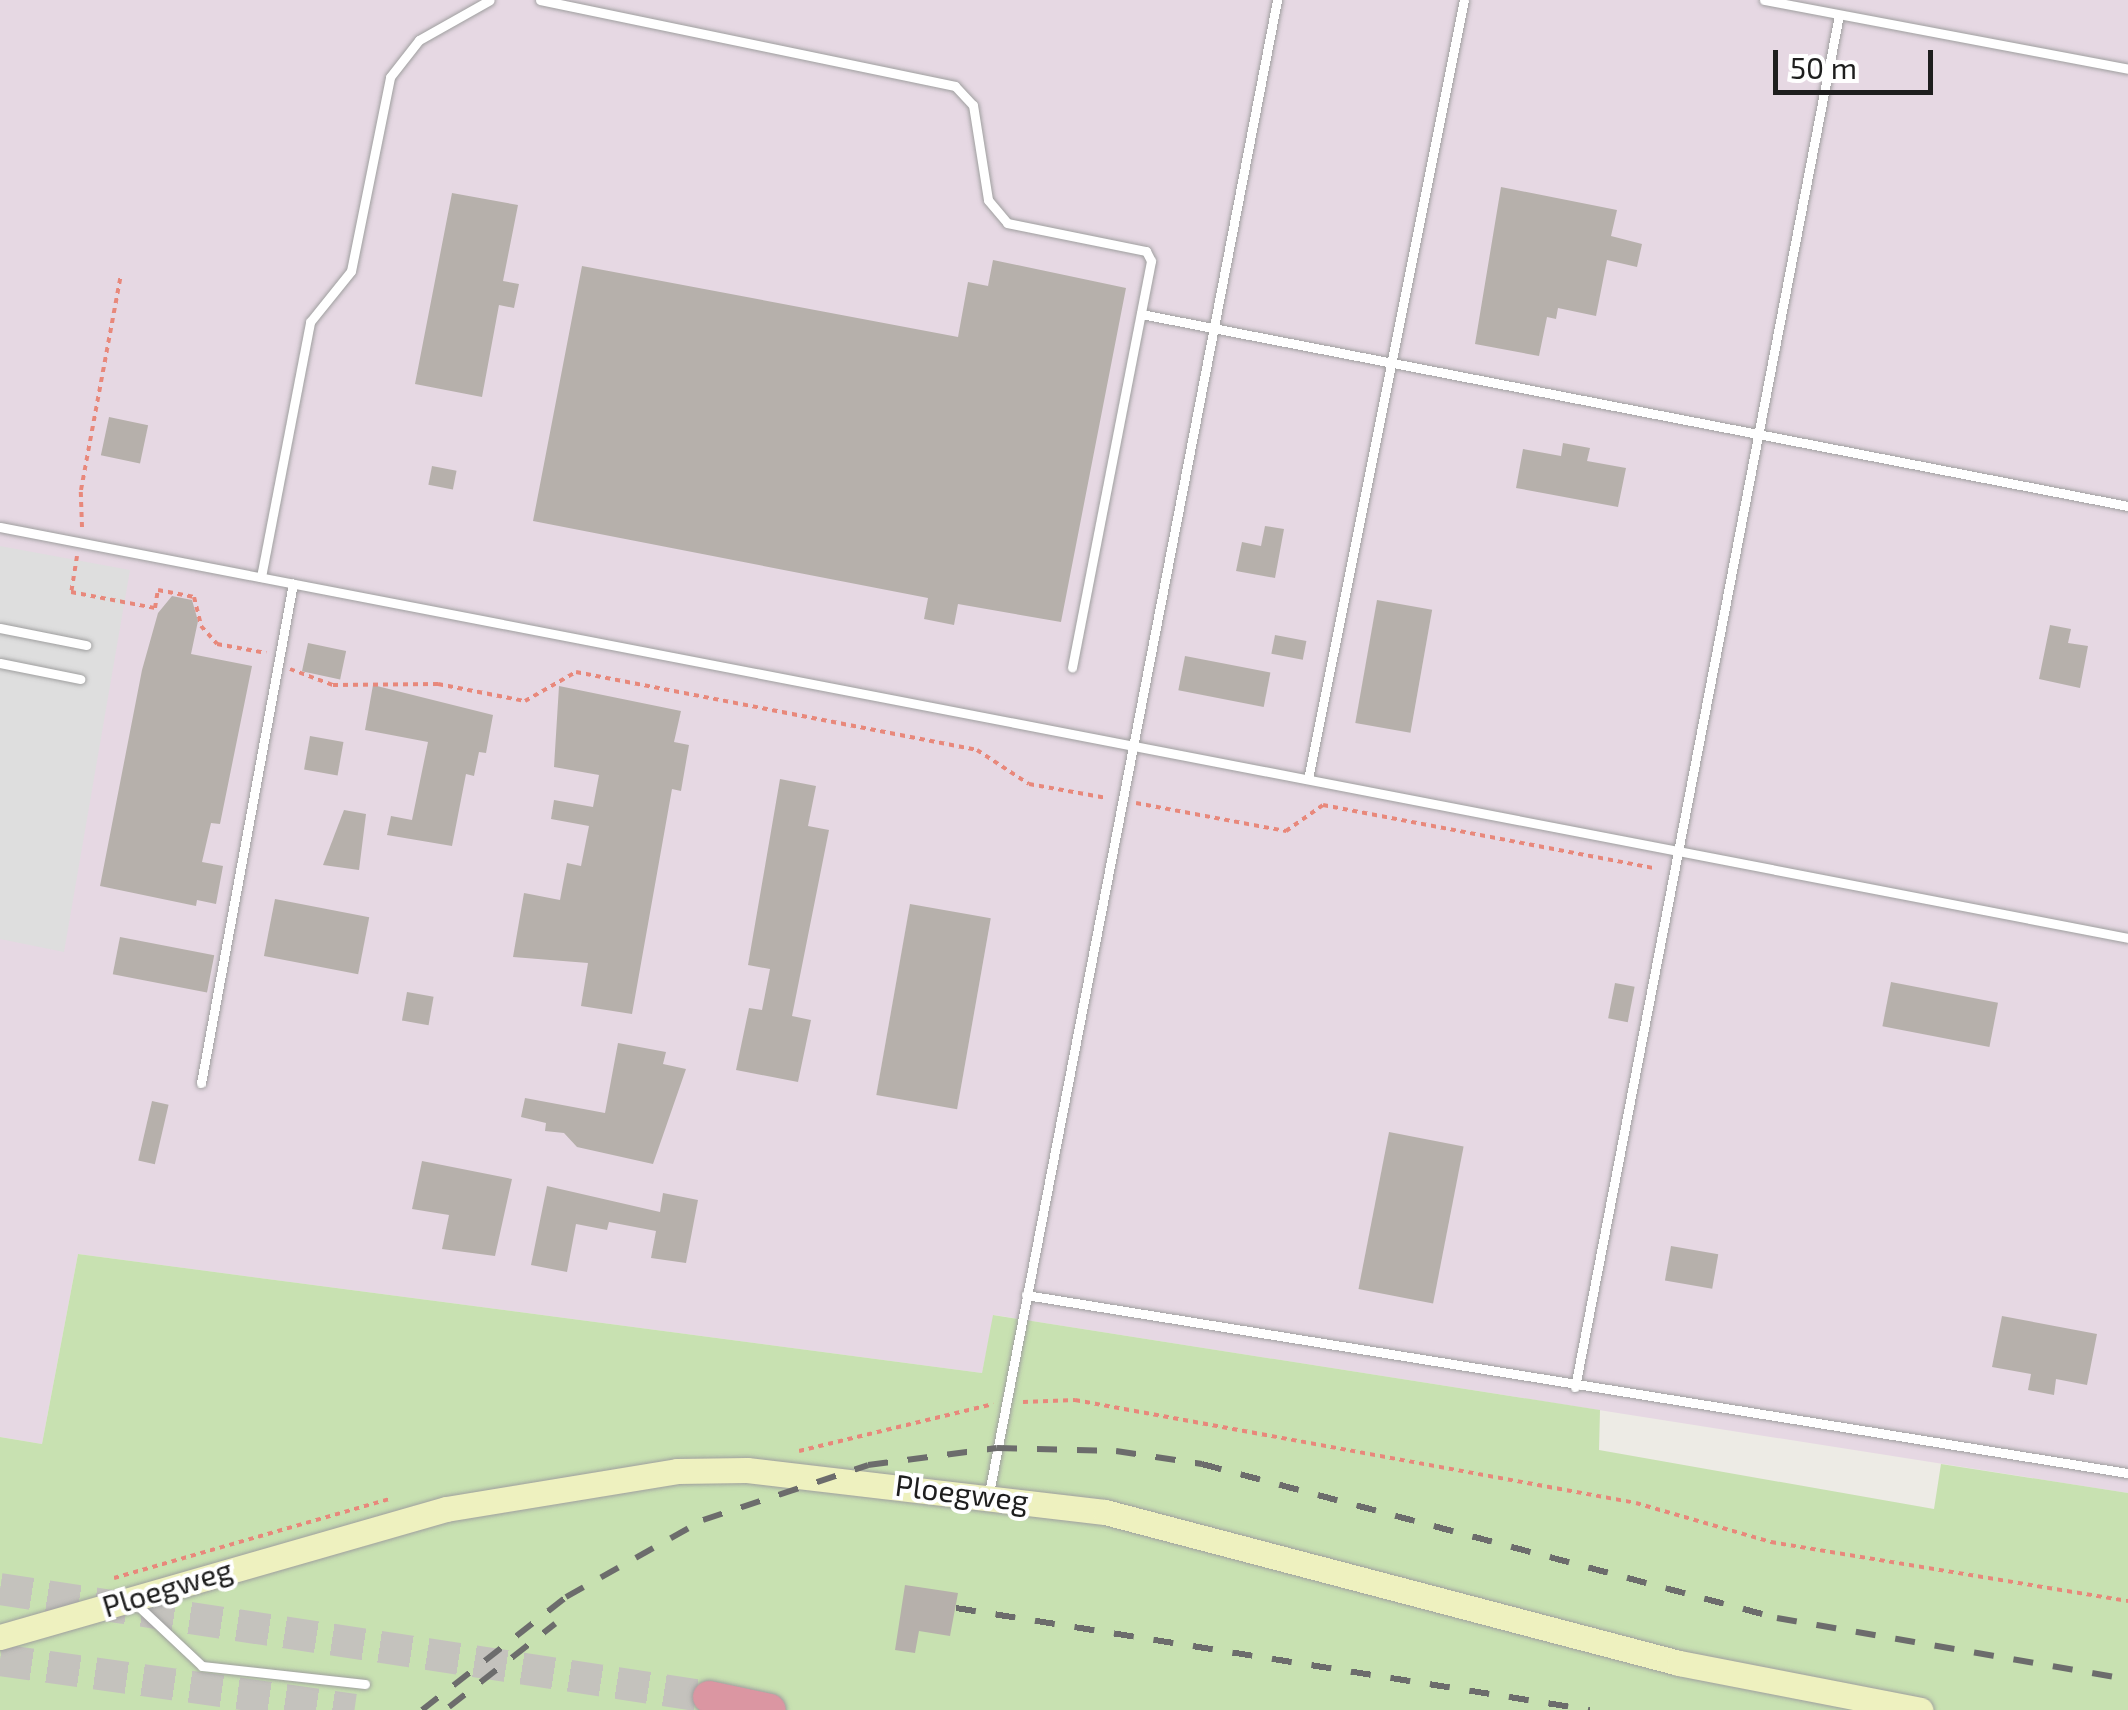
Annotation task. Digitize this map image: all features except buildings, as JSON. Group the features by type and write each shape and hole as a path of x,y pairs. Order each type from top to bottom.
{"highway":[{"path":"709,1697 770,1710"}],"street":[{"name":"Ploegweg","path":"0,1637 408,1518 677,1470 762,1470 989,1494 1234,1540 1679,1663 1920,1710"}],"lane":[{"path":"261,577 310,322 351,271 390,76 419,40 490,0"},
{"path":"540,0 955,86 974,105 995,211 1007,223 1146,250 1152,261 1072,667"},
{"path":"989,1494 1277,0"},
{"path":"1308,779 1464,0"},
{"path":"1764,0 2128,69"},
{"path":"1575,1386 1839,15"},
{"path":"1141,314 2128,506"},
{"path":"0,527 2128,938"},
{"path":"201,1083 294,584"},
{"path":"0,628 86,645"},
{"path":"0,663 80,679"},
{"path":"1026,1295 2128,1473"},
{"path":"130,1598 202,1666 365,1684"}],"path":[{"path":"121,274 81,490 79,542 71,592 155,608 158,590 194,596 202,626 217,644 279,660 301,678 333,685 438,684 525,701 576,672 977,750 1029,784 1286,831 1324,805 1654,868"}],"shaded area":[{"path":"0,0 2128,0 2128,1493 994,1315 982,1373 78,1254 42,1444 0,1437"},
{"path":"0,546 130,570 64,952 0,939"}],"green space":[{"path":"78,1254 982,1373 993,1315 1600,1410 1599,1450 1934,1509 1941,1464 2128,1493 2128,1710 0,1710 0,1437 42,1444"}],"tunnel":[{"path":"0,1589 709,1697"},
{"path":"0,1660 354,1710"}],"railway":[{"path":"422,1710 566,1597 703,1520 868,1465 997,1448 1116,1451 1202,1464 1777,1618 2128,1679"},
{"path":"956,1608 1590,1710"},
{"path":"449,1707 555,1624"}]}
